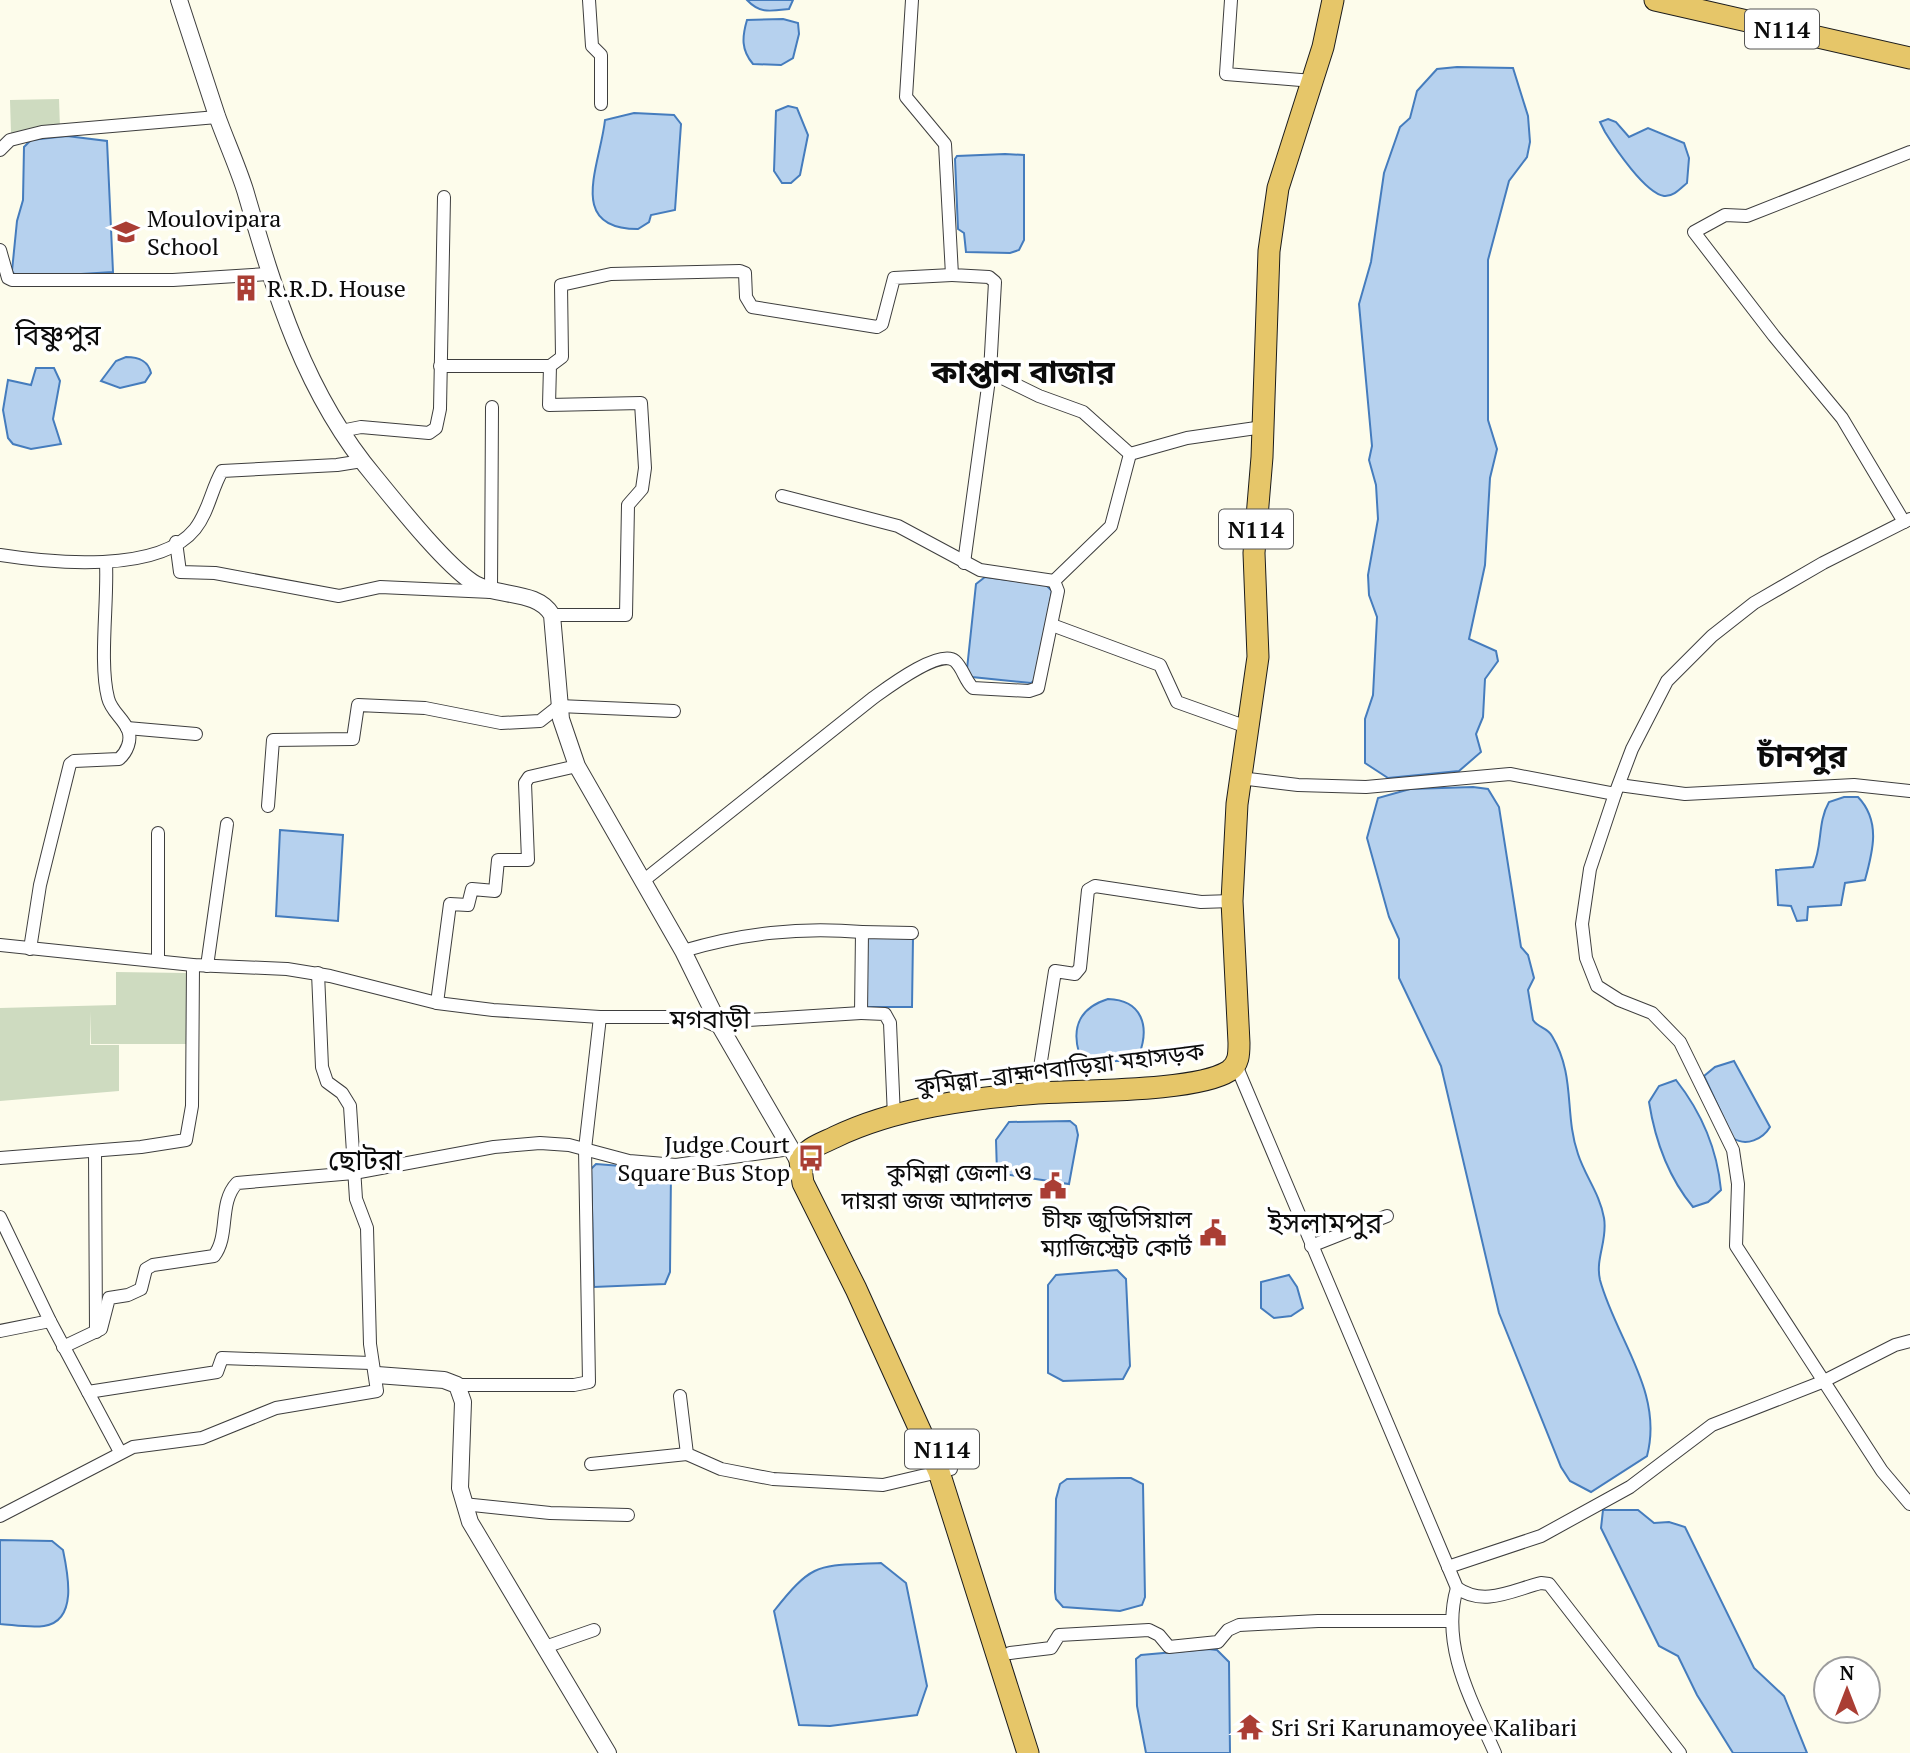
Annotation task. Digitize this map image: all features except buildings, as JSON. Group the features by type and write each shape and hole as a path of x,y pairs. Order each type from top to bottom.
{"highway":[{"name":"কুমিল্লা–ব্রাহ্মণবাড়িয়া মহাসড়ক","path":"795,1156 803,1156 842,1134 894,1117 966,1102 1036,1093 1196,1082 1226,1073 1236,1065 1239,1042 1232,901 1240,778 1250,728 1258,657 1254,554 1263,427 1271,238 1278,188 1313,81 1333,0"},
{"name":"N114","path":"1655,0 1910,58"},
{"name":"N114","path":"795,1156 814,1178 839,1242 945,1470 1010,1653 1039,1753"},
{"name":"N114","path":"945,1470 1028,1753"}],"street":[{"path":"179,0 244,189 268,274 307,372 362,461 454,566 471,581 491,592"},
{"path":"589,0 592,46 601,55 601,104"},
{"path":"912,0 905,93 908,101 945,144 952,275"},
{"path":"1231,0 1226,74 1313,81"},
{"path":"0,150 10,140 42,132 218,117"},
{"path":"1910,152 1747,216 1725,215 1694,232 1774,336 1842,418 1907,520 1772,592 1712,636 1667,681 1632,749 1590,869 1583,901 1582,934 1589,970 1597,986 1606,993 1652,1013 1680,1042 1733,1150 1738,1184 1735,1246 1882,1471 1910,1504"},
{"path":"341,431 360,427 416,433 433,432 440,409 444,197"},
{"path":"0,250 8,278 12,280 173,280 268,274"},
{"path":"440,366 550,366 562,358 561,285 611,274 740,271 745,274 746,297 752,307 877,327 883,324 894,278 989,276 995,282 990,372 964,563"},
{"path":"550,366 549,405 641,402 645,468 642,489 628,505 626,615 552,615"},
{"path":"990,372 1038,396 1083,412 1130,454"},
{"path":"491,592 492,407"},
{"path":"1130,454 1187,438 1263,427"},
{"path":"1054,581 1111,526 1130,454"},
{"path":"0,555 106,563 144,558 193,532 203,517 222,471 229,468 337,465 362,461"},
{"path":"782,496 898,526 980,570 1054,581"},
{"path":"63,1347 96,1333 104,1323 109,1298 128,1295 141,1289 146,1269 153,1265 214,1256 220,1247 227,1200 237,1183 354,1173 494,1147 557,1143 629,1161 676,1165 795,1156 578,766 563,730 552,615 541,601 491,592 380,587 339,597 215,573 180,572 176,542"},
{"path":"30,948 40,885 70,764 74,761 119,759 128,744 127,728 112,709 106,688 106,563"},
{"path":"643,881 873,698 902,678 936,660 954,660 973,688 1029,691 1038,688 1058,591 1054,581"},
{"path":"1052,625 1160,665 1177,702 1250,728"},
{"path":"268,806 273,740 353,739 358,705 425,708 501,723 540,721 559,706 674,711"},
{"path":"127,728 196,734"},
{"path":"437,1003 450,904 468,905 472,889 495,891 498,860 528,860 525,783 529,777 578,766"},
{"path":"1240,778 1298,785 1366,788 1510,774 1617,789 1685,794 1854,785 1910,791"},
{"path":"207,966 227,824"},
{"path":"158,834 158,961"},
{"path":"1036,1093 1055,971 1075,974 1080,968 1087,893 1090,888 1200,902 1232,901"},
{"path":"683,951 730,938 778,930 912,933"},
{"path":"861,1013 862,932"},
{"path":"0,945 192,965 318,974 437,1003 493,1010 600,1017 696,1017 720,1025 861,1013 885,1014 890,1023 894,1117"},
{"path":"0,1158 171,1144 188,1137 192,1106 192,965"},
{"path":"318,974 321,1067 327,1082 342,1093 350,1107 357,1204 367,1228 375,1376"},
{"path":"696,1017 706,997"},
{"path":"88,1392 217,1372 222,1358 375,1376 444,1380 457,1385 574,1385 589,1382 585,1149 600,1017"},
{"path":"1236,1065 1457,1588 1466,1595 1489,1597 1541,1583 1549,1584 1680,1753"},
{"path":"96,1151 96,1333"},
{"path":"1311,1246 1387,1216"},
{"path":"0,1217 3,1231 120,1452"},
{"path":"0,1331 50,1321"},
{"path":"1448,1567 1541,1536 1630,1487 1712,1425 1822,1382 1895,1345 1910,1341"},
{"path":"0,1516 133,1447 202,1438 276,1408 375,1376"},
{"path":"457,1385 463,1402 460,1488 470,1522 608,1753"},
{"path":"680,1396 687,1454"},
{"path":"591,1464 687,1454 721,1469 773,1479 883,1485 945,1470"},
{"path":"463,1504 550,1513 628,1515"},
{"path":"1457,1588 1450,1621 1467,1690 1495,1753"},
{"path":"1010,1653 1051,1648 1059,1635 1080,1633 1149,1630 1159,1635 1168,1647 1218,1643 1228,1630 1239,1625 1318,1621 1450,1621"},
{"path":"545,1647 594,1630"}],"green space":[{"path":"59,99 60,128 11,133 10,100"},
{"path":"116,972 187,973 187,1044 91,1044 90,1011 90,1045 119,1045 119,1091 0,1101 0,1008 116,1005"}],"water":[{"path":"747,0 793,0 789,9 771,11 761,10"},
{"path":"783,19 798,23 799,34 793,58 781,65 753,64 746,54 744,43 747,20"},
{"path":"1513,68 1528,116 1530,142 1527,157 1509,181 1488,260 1488,420 1497,449 1490,478 1485,565 1469,639 1496,651 1498,661 1485,679 1483,717 1476,734 1481,752 1459,771 1388,778 1365,763 1365,719 1373,695 1377,617 1369,595 1368,575 1378,519 1376,485 1369,460 1372,446 1359,304 1371,262 1384,173 1400,127 1410,118 1417,91 1437,69"},
{"path":"788,106 797,108 808,135 800,175 791,183 782,183 774,171 776,111"},
{"path":"634,113 674,115 681,124 675,210 651,215 649,222 638,229 616,226 602,218 595,207 593,192 605,120"},
{"path":"1608,119 1616,122 1629,137 1648,128 1684,143 1689,158 1687,183 1667,196 1648,187 1631,169 1605,132 1600,122"},
{"path":"67,136 107,141 113,272 17,278 12,271 17,221 23,200 24,147 31,140"},
{"path":"1024,155 1024,240 1019,250 1010,253 966,252 964,233 958,229 955,159 957,156"},
{"path":"126,357 138,359 148,365 151,373 145,382 120,388 101,381 116,361"},
{"path":"36,368 54,368 60,381 53,419 61,444 31,449 13,444 8,438 3,410 8,380 31,385"},
{"path":"985,577 1046,585 1052,591 1036,679 1031,683 972,677 967,669 976,584"},
{"path":"1410,789 1488,789 1499,807 1521,947 1528,955 1534,978 1528,990 1533,1020 1552,1036 1564,1066 1574,1139 1604,1218 1600,1280 1636,1366 1649,1410 1651,1432 1647,1456 1591,1492 1570,1481 1561,1467 1499,1313 1441,1066 1399,978 1399,939 1389,917 1367,838 1378,798"},
{"path":"1844,797 1858,797 1870,816 1873,837 1865,880 1845,883 1841,905 1808,907 1807,920 1797,921 1791,906 1778,905 1776,870 1813,867 1825,810 1829,802"},
{"path":"280,830 343,835 338,921 276,916"},
{"path":"867,937 913,938 912,1007 866,1007"},
{"path":"1108,999 1129,1004 1140,1016 1144,1034 1139,1055 1109,1061 1079,1053 1076,1034 1081,1018 1091,1007"},
{"path":"1734,1061 1770,1127 1759,1138 1749,1142 1733,1138 1704,1076 1715,1067"},
{"path":"1676,1080 1701,1118 1712,1145 1719,1175 1721,1190 1708,1202 1693,1207 1684,1196 1664,1158 1649,1102 1659,1086"},
{"path":"1070,1121 1076,1126 1078,1135 1069,1184 997,1173 996,1140 1009,1122"},
{"path":"596,1164 671,1170 670,1272 665,1284 594,1287 591,1169"},
{"path":"1117,1270 1126,1279 1130,1366 1123,1379 1063,1381 1048,1373 1048,1285 1056,1275"},
{"path":"1289,1275 1297,1287 1303,1308 1291,1316 1274,1318 1261,1308 1261,1282"},
{"path":"1131,1478 1143,1484 1145,1597 1142,1605 1120,1611 1063,1607 1056,1599 1055,1592 1056,1499 1060,1484 1067,1479"},
{"path":"1603,1510 1638,1510 1654,1523 1669,1522 1685,1527 1754,1668 1784,1696 1807,1753 1733,1753 1697,1695 1678,1656 1659,1646 1601,1528"},
{"path":"0,1540 52,1541 63,1550 68,1595 62,1615 55,1622 39,1627 0,1624"},
{"path":"881,1563 906,1583 927,1686 917,1715 830,1726 799,1725 774,1611 799,1582 819,1569"},
{"path":"1217,1650 1229,1662 1230,1753 1146,1753 1137,1706 1136,1659 1141,1655"}],"place":[{"name":"Moulovipara School","path":"126,232"},
{"name":"R.R.D. House","path":"246,288"},
{"name":"Judge Court Square Bus Stop","path":"811,1158"},
{"name":"কুমিল্লা জেলা ও দায়রা জজ আদালত","path":"1053,1186"},
{"name":"চীফ জুডিসিয়াল ম্যাজিস্ট্রেট কোর্ট","path":"1213,1233"},
{"name":"Sri Sri Karunamoyee Kalibari","path":"1250,1727"}],"district":[{"name":"বিষ্ণুপুর","path":"58,334"},
{"name":"কাপ্তান বাজার","path":"1023,371"},
{"name":"চাঁনপুর","path":"1802,755"},
{"name":"মগবাড়ী","path":"710,1018"},
{"name":"ছোটরা","path":"365,1159"},
{"name":"ইসলামপুর","path":"1325,1222"}]}
